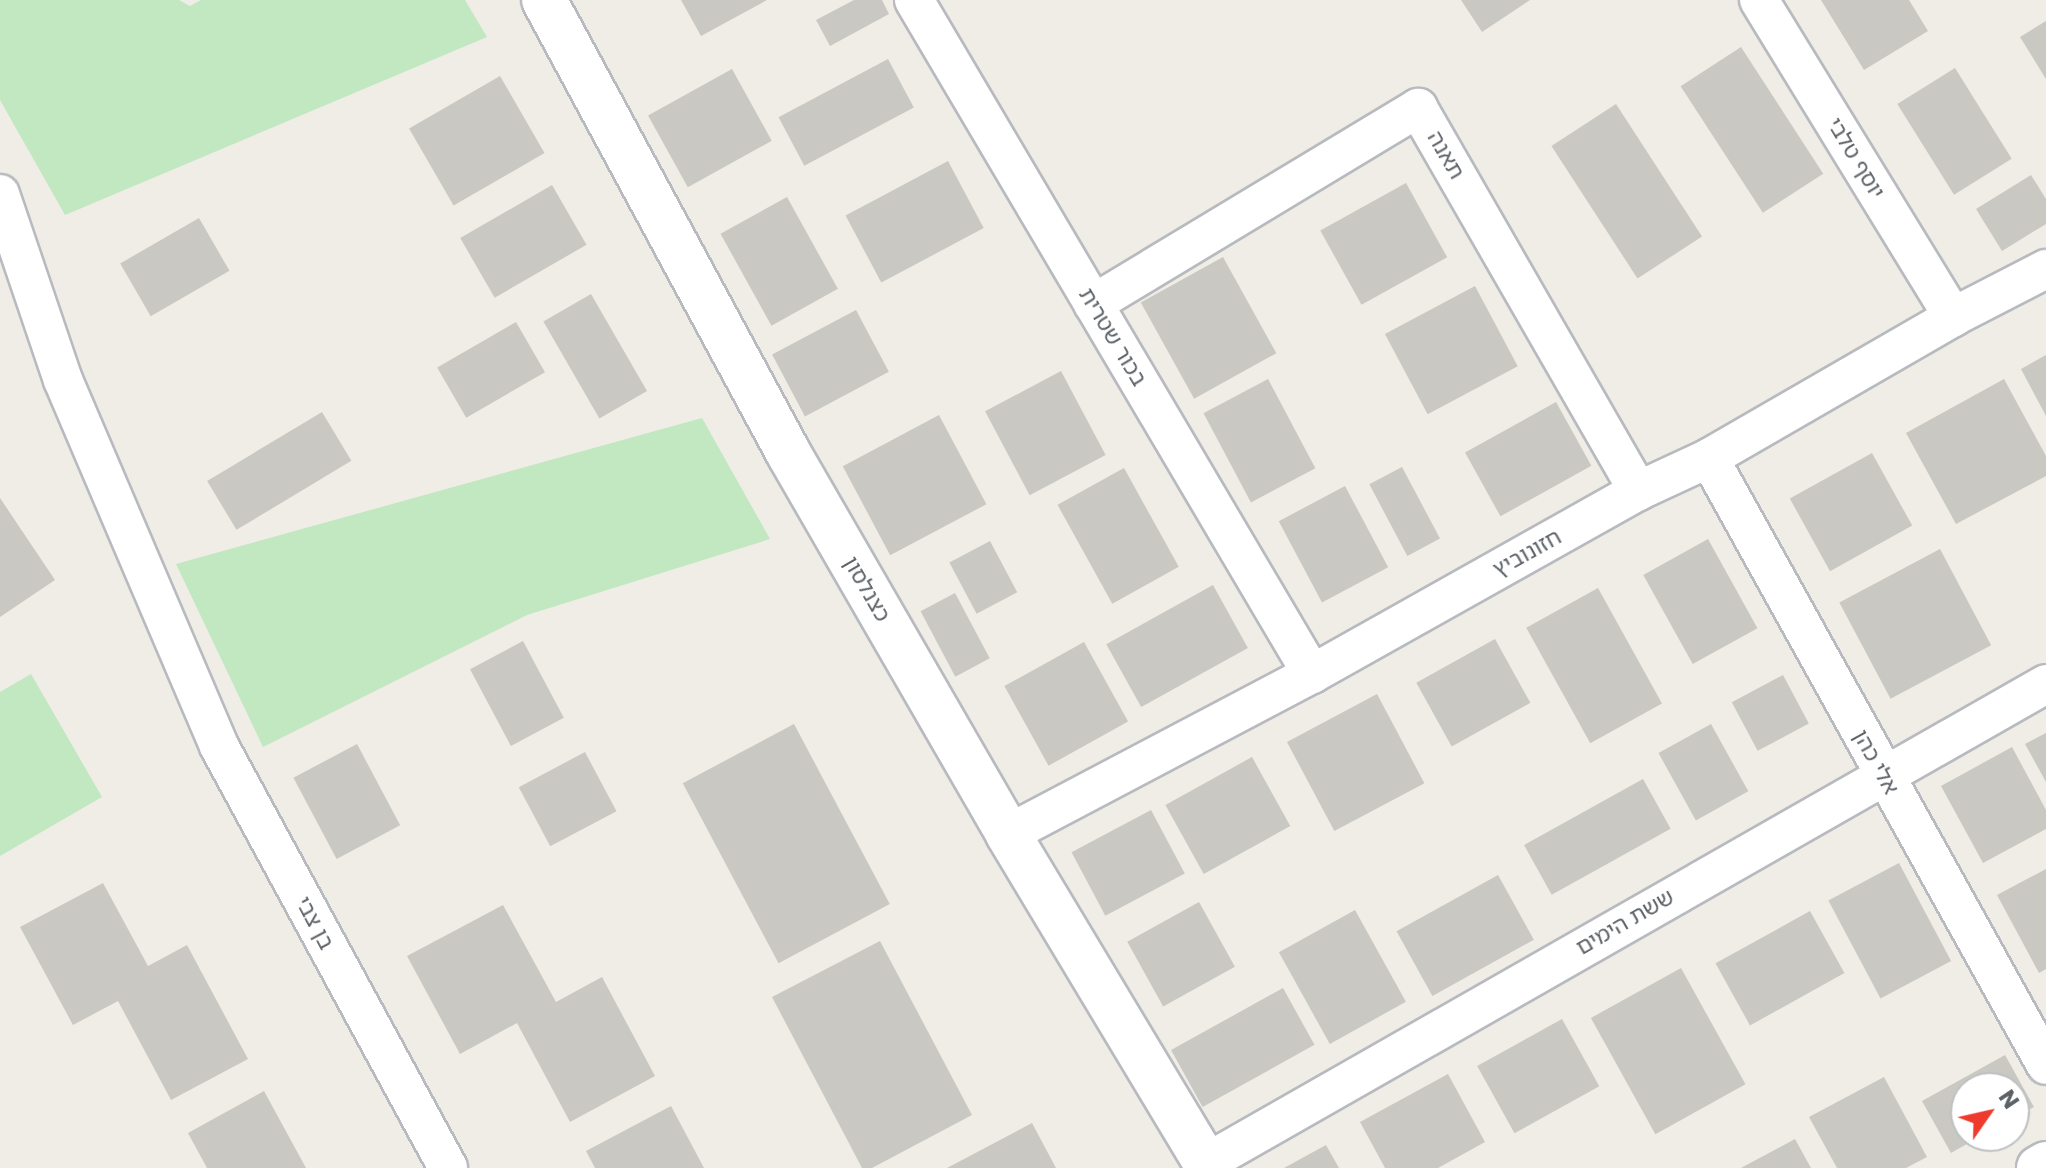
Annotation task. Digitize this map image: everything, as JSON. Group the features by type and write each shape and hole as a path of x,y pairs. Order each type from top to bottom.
{"street":[{"name":"כצנלסון","path":"544,0 789,454 1008,834 1208,1165"},
{"name":"בכור שטרית","path":"914,0 1312,674"},
{"name":"יוסף טלבי","path":"1759,0 1953,317"},
{"name":"תאנה","path":"1093,304 1418,108 1638,491"},
{"name":"בן צבי","path":"0,194 63,380 219,746 448,1168"},
{"path":"0,253 34,292"},
{"name":"חזונוביץ","path":"1008,834 1312,674 1638,491 1709,458 1953,317 2046,269"},
{"name":"אלי כהן","path":"1709,458 1882,775 2046,1065"},
{"name":"ששת הימים","path":"1208,1165 1882,775 2046,684"},
{"path":"2039,1168 2046,1164"}],"green space":[{"path":"0,0 179,0 190,6 201,0 465,0 487,37 65,215 0,100"},
{"path":"702,418 770,539 527,615 263,747 176,564"},
{"path":"31,674 102,797 0,856 0,692"}],"building":[{"path":"681,0 767,0 701,36"},
{"path":"854,0 882,0 889,14 830,46 816,20"},
{"path":"1461,0 1530,0 1482,32"},
{"path":"1821,0 1909,0 1928,31 1864,70"},
{"path":"2046,21 2046,79 2020,37"},
{"path":"1741,47 1823,174 1763,213 1681,86"},
{"path":"888,59 914,108 804,166 779,117"},
{"path":"1955,68 2012,159 1954,195 1897,104"},
{"path":"732,69 772,141 688,187 648,116"},
{"path":"500,76 544,153 454,206 409,128"},
{"path":"1616,104 1702,237 1637,278 1551,146"},
{"path":"948,161 984,228 881,283 846,215"},
{"path":"2031,175 2046,199 2046,224 2002,251 1976,209"},
{"path":"1406,183 1447,257 1361,305 1320,231"},
{"path":"552,185 586,245 495,298 460,238"},
{"path":"787,197 838,289 771,326 721,234"},
{"path":"199,218 230,271 151,316 120,264"},
{"path":"1223,257 1276,353 1194,399 1141,303"},
{"path":"1475,286 1518,366 1428,414 1385,334"},
{"path":"591,294 647,391 599,418 543,322"},
{"path":"856,310 889,372 805,416 772,355"},
{"path":"516,322 545,372 466,418 437,368"},
{"path":"2046,355 2046,416 2021,369"},
{"path":"1061,371 1106,455 1030,495 985,411"},
{"path":"1268,379 1315,468 1251,502 1204,413"},
{"path":"2004,379 2046,456 2046,476 1956,524 1906,433"},
{"path":"1556,402 1591,466 1500,516 1465,452"},
{"path":"322,412 351,461 236,530 207,481"},
{"path":"939,415 986,504 890,555 843,466"},
{"path":"1872,453 1912,526 1830,571 1790,499"},
{"path":"1402,467 1440,539 1407,556 1369,484"},
{"path":"1124,468 1179,567 1112,604 1058,505"},
{"path":"1345,486 1388,567 1322,602 1279,521"},
{"path":"0,498 55,580 0,617"},
{"path":"1708,539 1757,628 1693,664 1643,575"},
{"path":"990,541 1017,592 977,614 949,563"},
{"path":"1940,549 1991,645 1891,699 1839,603"},
{"path":"1213,585 1248,648 1141,707 1106,644"},
{"path":"1598,588 1662,703 1590,743 1526,628"},
{"path":"955,593 990,658 955,677 921,611"},
{"path":"1495,639 1530,703 1452,746 1416,683"},
{"path":"523,641 564,718 511,746 470,669"},
{"path":"1084,642 1128,722 1049,766 1004,686"},
{"path":"1783,675 1809,724 1758,751 1732,702"},
{"path":"1377,694 1424,783 1334,831 1287,742"},
{"path":"794,724 890,904 779,963 683,783"},
{"path":"1711,724 1748,791 1696,820 1659,753"},
{"path":"2046,733 2046,782 2025,744"},
{"path":"357,744 400,825 337,859 293,778"},
{"path":"2012,747 2046,810 2046,829 1983,863 1941,786"},
{"path":"585,752 616,811 550,846 519,787"},
{"path":"1252,757 1290,826 1204,874 1165,805"},
{"path":"1643,779 1671,829 1552,895 1524,845"},
{"path":"1151,810 1185,874 1105,916 1072,852"},
{"path":"1899,863 1951,961 1880,999 1828,901"},
{"path":"2046,869 2046,969 2039,973 1997,895"},
{"path":"1498,875 1534,940 1432,996 1397,931"},
{"path":"103,883 148,966 187,945 248,1059 171,1100 118,1001 73,1025 20,927"},
{"path":"1199,902 1235,967 1163,1006 1127,942"},
{"path":"503,905 556,1002 602,977 655,1076 570,1122 517,1023 460,1054 407,956"},
{"path":"1355,910 1406,1002 1330,1044 1279,952"},
{"path":"1810,911 1844,973 1750,1025 1716,963"},
{"path":"880,941 972,1115 872,1168 862,1168 772,997"},
{"path":"1681,968 1745,1084 1655,1134 1591,1018"},
{"path":"1283,988 1315,1045 1203,1107 1171,1050"},
{"path":"1562,1019 1599,1086 1514,1133 1477,1066"},
{"path":"2005,1055 2014,1072 1974,1072"},
{"path":"1448,1074 1485,1142 1438,1168 1385,1168 1360,1122"},
{"path":"1884,1077 1927,1157 1906,1168 1837,1168 1809,1117"},
{"path":"1950,1085 1950,1151 1922,1101"},
{"path":"264,1091 306,1168 207,1168 188,1133"},
{"path":"671,1106 704,1168 595,1168 586,1151"},
{"path":"1032,1123 1056,1168 947,1168"},
{"path":"1795,1139 1811,1168 1741,1168"},
{"path":"1326,1145 1339,1168 1284,1168"}]}
